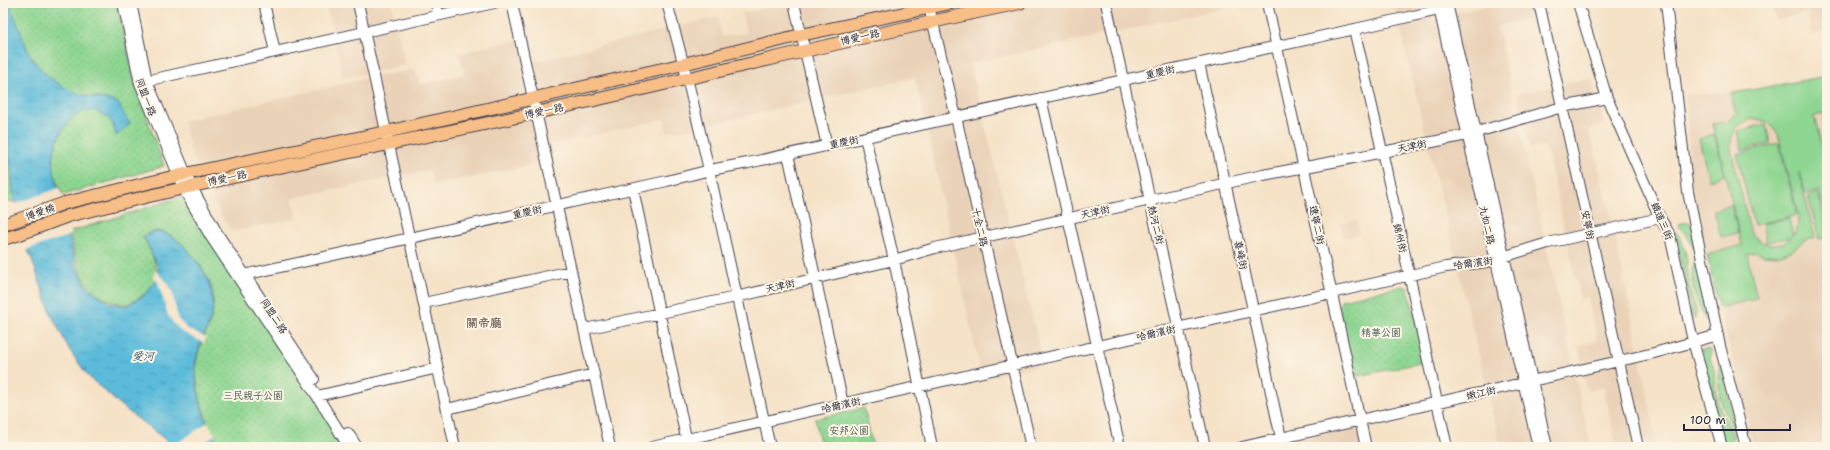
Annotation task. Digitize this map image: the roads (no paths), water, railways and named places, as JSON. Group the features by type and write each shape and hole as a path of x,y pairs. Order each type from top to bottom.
{"main road":[{"name":"博愛一路","path":"65,203 182,175 386,132 533,97 684,64 928,6 951,3"},
{"name":"博愛一路","path":"68,216 187,187 536,112 932,21 1020,3"},
{"name":"博愛橋","path":"3,224 16,221 65,203"},
{"name":"博愛橋","path":"3,239 68,216"}],"street":[{"name":"同盟一路","path":"123,3 143,82 187,187"},
{"name":"同盟一路","path":"131,3 143,82"},
{"path":"264,3 275,52"},
{"path":"358,3 455,447"},
{"path":"436,3 438,16"},
{"path":"143,82 494,3"},
{"path":"512,3 610,447"},
{"path":"667,3 688,78 710,170 736,296 770,447"},
{"path":"794,3 827,146"},
{"name":"熱河二街","path":"1106,3 1205,447"},
{"name":"遼寧二街","path":"1267,3 1366,447"},
{"name":"安寧街","path":"1539,3 1638,447"},
{"name":"鐵道三街","path":"1578,3 1607,98 1660,218 1670,235 1693,341 1722,447"},
{"path":"1666,3 1688,192 1718,335 1746,447"},
{"name":"重慶街","path":"242,276 633,189 710,170 865,138 1354,29 1443,5"},
{"name":"九如二路","path":"1443,5 1528,382 1547,447"},
{"name":"十全二路","path":"928,6 956,117 1031,447"},
{"name":"錦州街","path":"1354,29 1383,152 1408,275 1447,447"},
{"name":"喜峰街","path":"1199,63 1282,443"},
{"path":"1041,98 1120,447"},
{"name":"天津街","path":"585,329 736,296 894,260 935,248 1226,183 1472,134 1562,107 1607,98"},
{"path":"865,138 894,260 932,447"},
{"path":"788,154 842,404"},
{"name":"同盟二路","path":"187,187 211,237 242,276 320,395 357,447"},
{"path":"633,189 687,443"},
{"name":"哈爾濱街","path":"652,447 687,443 764,422 1408,275 1446,267 1500,259 1548,243 1660,218"},
{"path":"424,303 571,271"},
{"name":"嫩江街","path":"1242,447 1282,443 1360,420 1654,353 1718,335"},
{"path":"320,395 438,368"},
{"path":"447,409 594,374"},
{"name":"九如二路","path":"1528,382 1538,447"},
{"name":"同盟二路","path":"320,395 349,447"}],"water":[{"name":"愛河","path":"3,3 8,3 31,57 42,71 56,82 72,91 117,102 130,124 116,136 109,118 95,111 84,111 73,117 63,129 57,141 53,156 54,171 76,267 88,288 110,303 126,306 145,295 154,283 158,267 144,237 154,232 164,233 185,247 202,270 211,290 213,306 212,313 198,350 195,372 208,428 212,436 224,447 175,447 120,405 88,376 70,351 51,314 31,257 25,245 14,201 11,166 3,112"}],"district":[{"name":"關帝廳","path":"484,323"}],"park label":[{"name":"精華公園","path":"1381,332"},
{"name":"三民親子公園","path":"253,395"},
{"name":"安邦公園","path":"849,430"}]}
